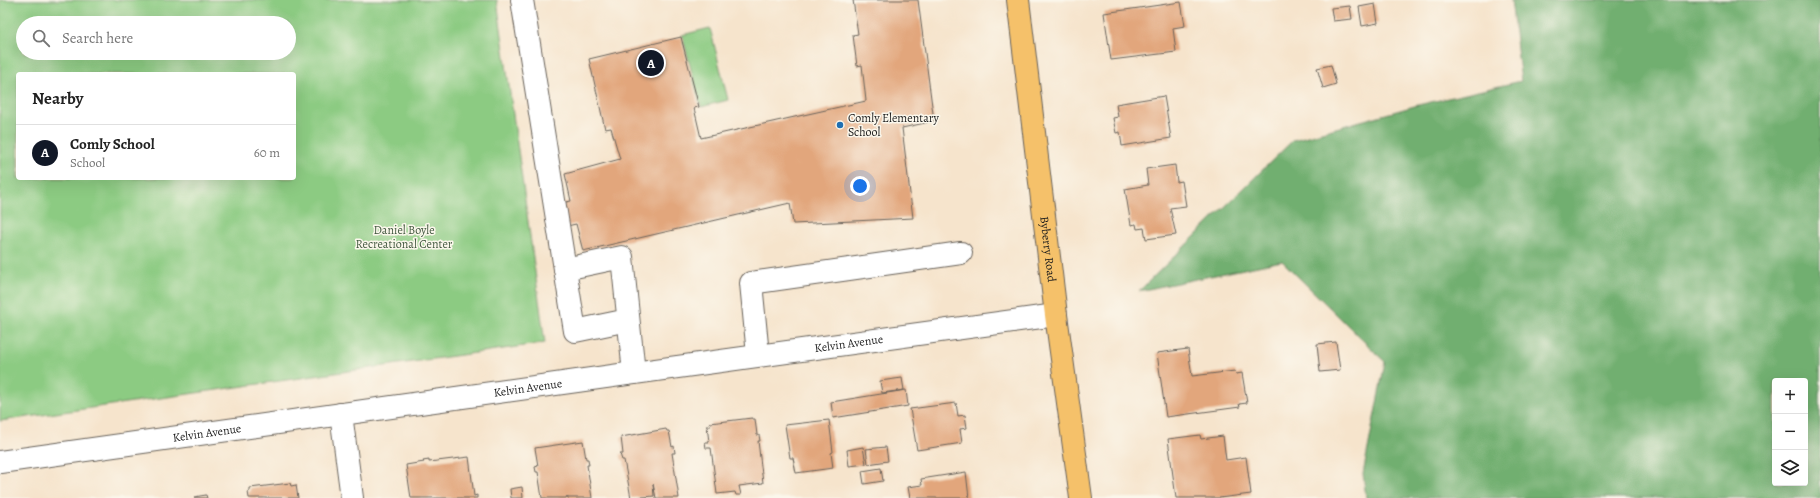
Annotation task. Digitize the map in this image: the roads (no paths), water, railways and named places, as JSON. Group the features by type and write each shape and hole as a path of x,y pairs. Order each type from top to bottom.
{"main road":[{"name":"Byberry Road","path":"1018,0 1056,316 1081,498"}],"street":[{"path":"522,0 575,331 628,320"},
{"path":"758,356 751,283 961,253"},
{"path":"565,269 622,257 634,372"},
{"name":"Kelvin Avenue","path":"0,462 634,372 1056,316"},
{"path":"341,414 352,498"}],"place":[{"name":"Comly School","path":"651,63"},
{"name":"Comly Elementary School","path":"840,125"}],"park label":[{"name":"Daniel Boyle Recreational Center","path":"404,237"}]}
